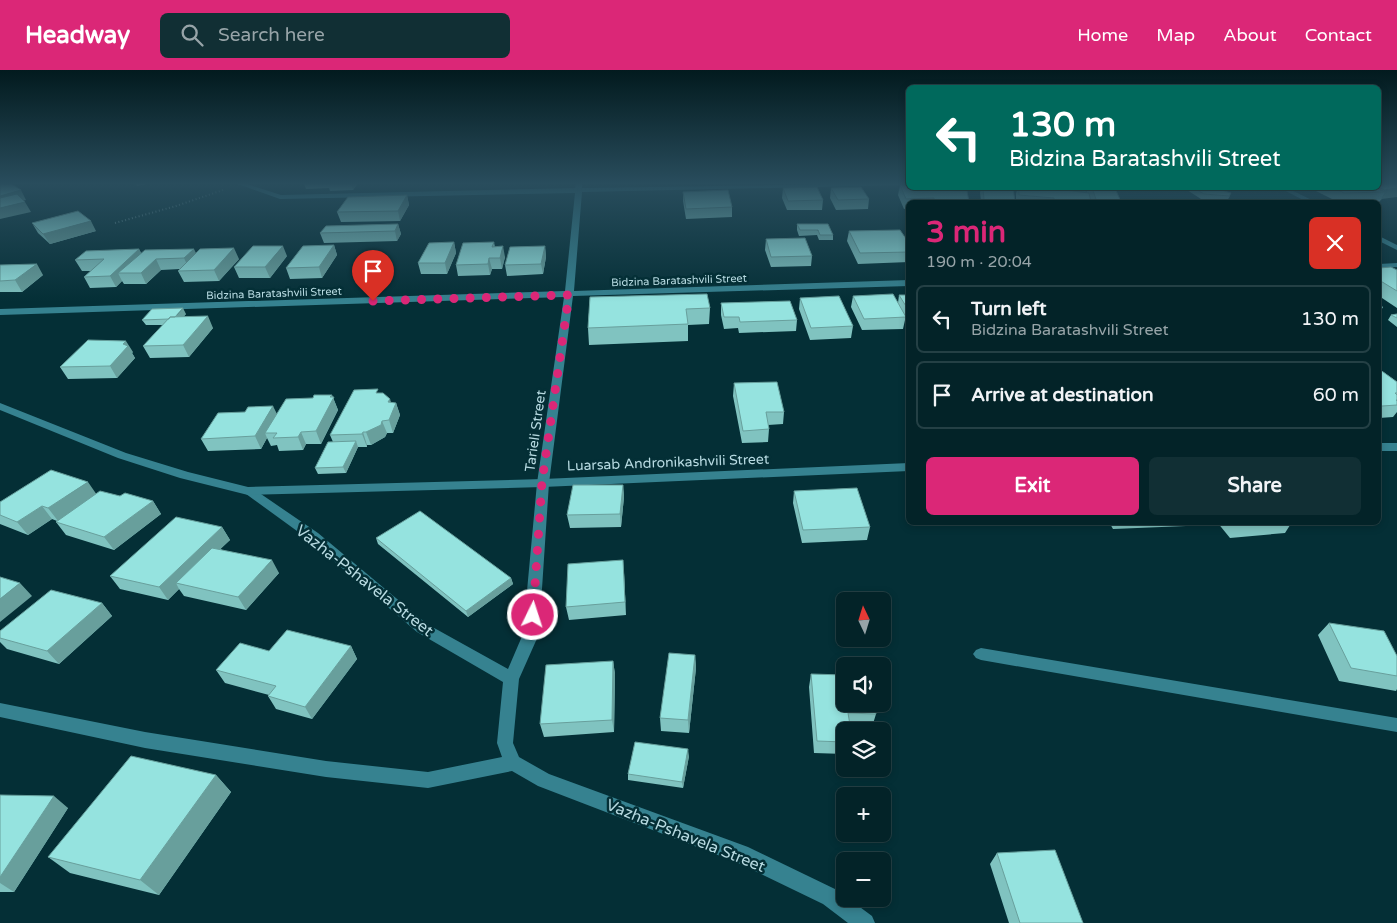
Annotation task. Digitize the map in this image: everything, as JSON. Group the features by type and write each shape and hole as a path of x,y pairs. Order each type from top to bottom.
{"street":[{"name":"Tarieli Street","path":"511,679 531,634 542,482 569,295 575,223"},
{"path":"1381,239 1397,248"},
{"path":"1381,266 1397,265"},
{"name":"Bidzina Baratashvili Street","path":"0,312 906,283"},
{"name":"Vazha-Pshavela Street","path":"0,406 64,435 151,466 248,491 312,536 422,628 511,679"},
{"path":"1381,447 1397,447"},
{"name":"Luarsab Andronikashvili Street","path":"248,491 542,482 906,467"},
{"path":"981,654 1397,725"},
{"path":"0,710 145,740 326,769 428,780 513,762 505,743 511,679"},
{"name":"Vazha-Pshavela Street","path":"513,762 544,780 741,854 830,897 865,923"}],"building":[{"path":"33,223 84,223 43,234"},
{"path":"398,224 395,231 320,233 326,226"},
{"path":"797,224 828,224 833,235 820,235 818,230 800,230"},
{"path":"900,230 906,239 906,252 860,253 849,231"},
{"path":"805,238 812,256 771,257 766,239"},
{"path":"454,242 445,263 418,263 429,243"},
{"path":"494,242 492,247 503,246 500,258 489,258 488,264 456,265 463,243"},
{"path":"334,245 319,267 286,268 303,246"},
{"path":"253,246 283,246 265,267 234,267"},
{"path":"545,246 541,264 505,265 510,247"},
{"path":"234,248 214,270 178,271 200,249"},
{"path":"139,249 110,276 84,277 104,259 75,260 86,251"},
{"path":"194,249 184,258 156,259 141,273 118,273 145,250"},
{"path":"37,264 15,280 0,281 0,265"},
{"path":"1391,267 1397,270 1397,291 1381,281 1381,268"},
{"path":"707,294 710,308 686,309 688,324 588,328 590,297"},
{"path":"893,294 906,317 864,319 853,296"},
{"path":"899,295 906,295 906,306"},
{"path":"839,296 853,326 811,328 800,298"},
{"path":"790,301 797,320 740,322 739,317 724,317 721,303"},
{"path":"183,308 175,317 170,317 169,319 142,320 152,309"},
{"path":"208,316 183,345 143,346 170,317"},
{"path":"88,340 126,341 123,344 128,346 110,366 60,367"},
{"path":"1381,370 1397,382 1397,393 1395,393 1397,395 1397,405 1382,406"},
{"path":"777,382 784,412 766,412 769,429 743,431 734,383"},
{"path":"378,389 376,393 383,393 390,399 388,402 396,403 389,420 382,421 381,425 362,434 330,435 354,390"},
{"path":"314,395 332,395 330,397 334,397 316,431 301,432 298,437 273,438 277,433 265,433 286,399 313,398"},
{"path":"273,406 255,436 201,439 218,413 245,412 248,407"},
{"path":"356,441 343,467 315,468 328,442"},
{"path":"51,470 88,482 48,508 42,506 17,522 0,515 0,502"},
{"path":"573,485 623,485 620,514 567,515"},
{"path":"857,488 870,527 803,530 794,491"},
{"path":"100,491 120,496 125,493 153,501 104,537 56,522"},
{"path":"420,511 511,578 466,611 376,538"},
{"path":"176,517 222,527 159,587 110,576"},
{"path":"212,548 272,560 238,597 176,583"},
{"path":"623,560 625,602 566,607 568,564"},
{"path":"0,577 20,583 0,599"},
{"path":"51,590 102,603 47,651 0,638 0,631"},
{"path":"1329,623 1384,631 1397,656 1397,676 1351,668"},
{"path":"287,630 351,646 305,707 268,696 276,686 216,670 240,643 269,651"},
{"path":"669,653 695,655 688,720 660,718"},
{"path":"613,661 612,720 540,724 546,665"},
{"path":"811,674 836,675 836,712 876,712 876,714 848,713 850,722 836,722 836,742 817,741"},
{"path":"635,742 688,749 682,782 628,774"},
{"path":"131,756 216,775 140,880 48,857"},
{"path":"0,795 54,796 0,877"},
{"path":"1055,850 1083,923 1020,923 997,853"}],"route":[{"path":"373,301 569,295 542,482 533,615"}]}
